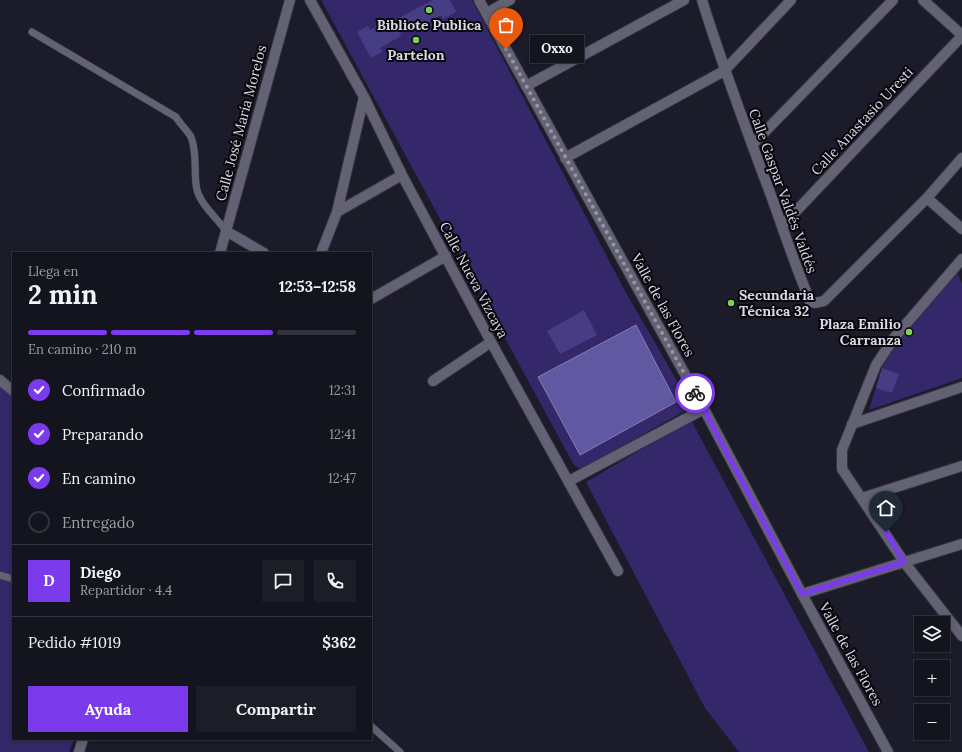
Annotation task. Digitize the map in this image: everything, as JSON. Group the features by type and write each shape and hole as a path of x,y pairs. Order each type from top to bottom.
{"street":[{"name":"Calle José María Morelos","path":"220,252 290,0"},
{"name":"Calle Nueva Vizcaya","path":"310,0 364,97 402,175 491,342 618,571"},
{"name":"Valle de las Flores","path":"480,0 565,158 704,409 888,752"},
{"path":"487,13 510,0"},
{"path":"526,86 684,0"},
{"name":"Calle Gaspar Valdés Valdés","path":"702,0 724,71 782,226 791,257 810,301 815,303 824,301 927,198 962,158"},
{"path":"565,158 724,71 790,0"},
{"path":"752,144 892,0"},
{"path":"922,0 962,36"},
{"name":"Calle Anastasio Uresti","path":"782,226 962,36"},
{"path":"321,252 337,212 364,97"},
{"path":"337,212 402,175"},
{"path":"927,198 962,229"},
{"path":"226,230 262,252"},
{"path":"372,298 446,256"},
{"path":"962,259 894,338 876,365 842,450 842,470 904,562 958,626 962,636"},
{"path":"433,381 491,342"},
{"path":"0,380 12,390"},
{"path":"852,424 962,387"},
{"path":"569,481 704,409"},
{"path":"862,498 962,466"},
{"path":"802,594 962,544"},
{"path":"79,752 83,740"}],"lane":[{"path":"32,32 176,117 191,137 195,158 197,191 204,203 226,230"},
{"path":"0,575 12,579"},
{"path":"372,727 400,752"}],"shaded area":[{"path":"321,0 472,0 624,289 692,407 581,469 574,465"},
{"path":"958,273 962,284 962,378 869,410 888,348"},
{"path":"636,325 676,402 580,455 538,377"},
{"path":"0,386 12,396 12,740 74,740 69,752 0,752"},
{"path":"691,420 869,752 739,752 705,708 586,482"}],"building":[{"path":"433,0 450,0 456,12 443,19 441,15 419,27 417,24 399,34 401,36 380,48 382,52 371,58 357,32 368,26 370,30 391,18 393,21"},
{"path":"584,310 597,335 560,354 547,331"},
{"path":"882,368 899,374 892,393 876,388"}],"way so far":[{"path":"506,49 695,393"}],"place":[{"name":"Bibliote Publica","path":"429,10"},
{"name":"Partelon","path":"416,40"},
{"name":"Oxxo","path":"506,49"},
{"name":"Secundaria Técnica 32","path":"731,303"},
{"name":"Plaza Emilio Carranza","path":"909,332"}],"route":[{"path":"695,393 802,594 904,562 886,532"}]}
